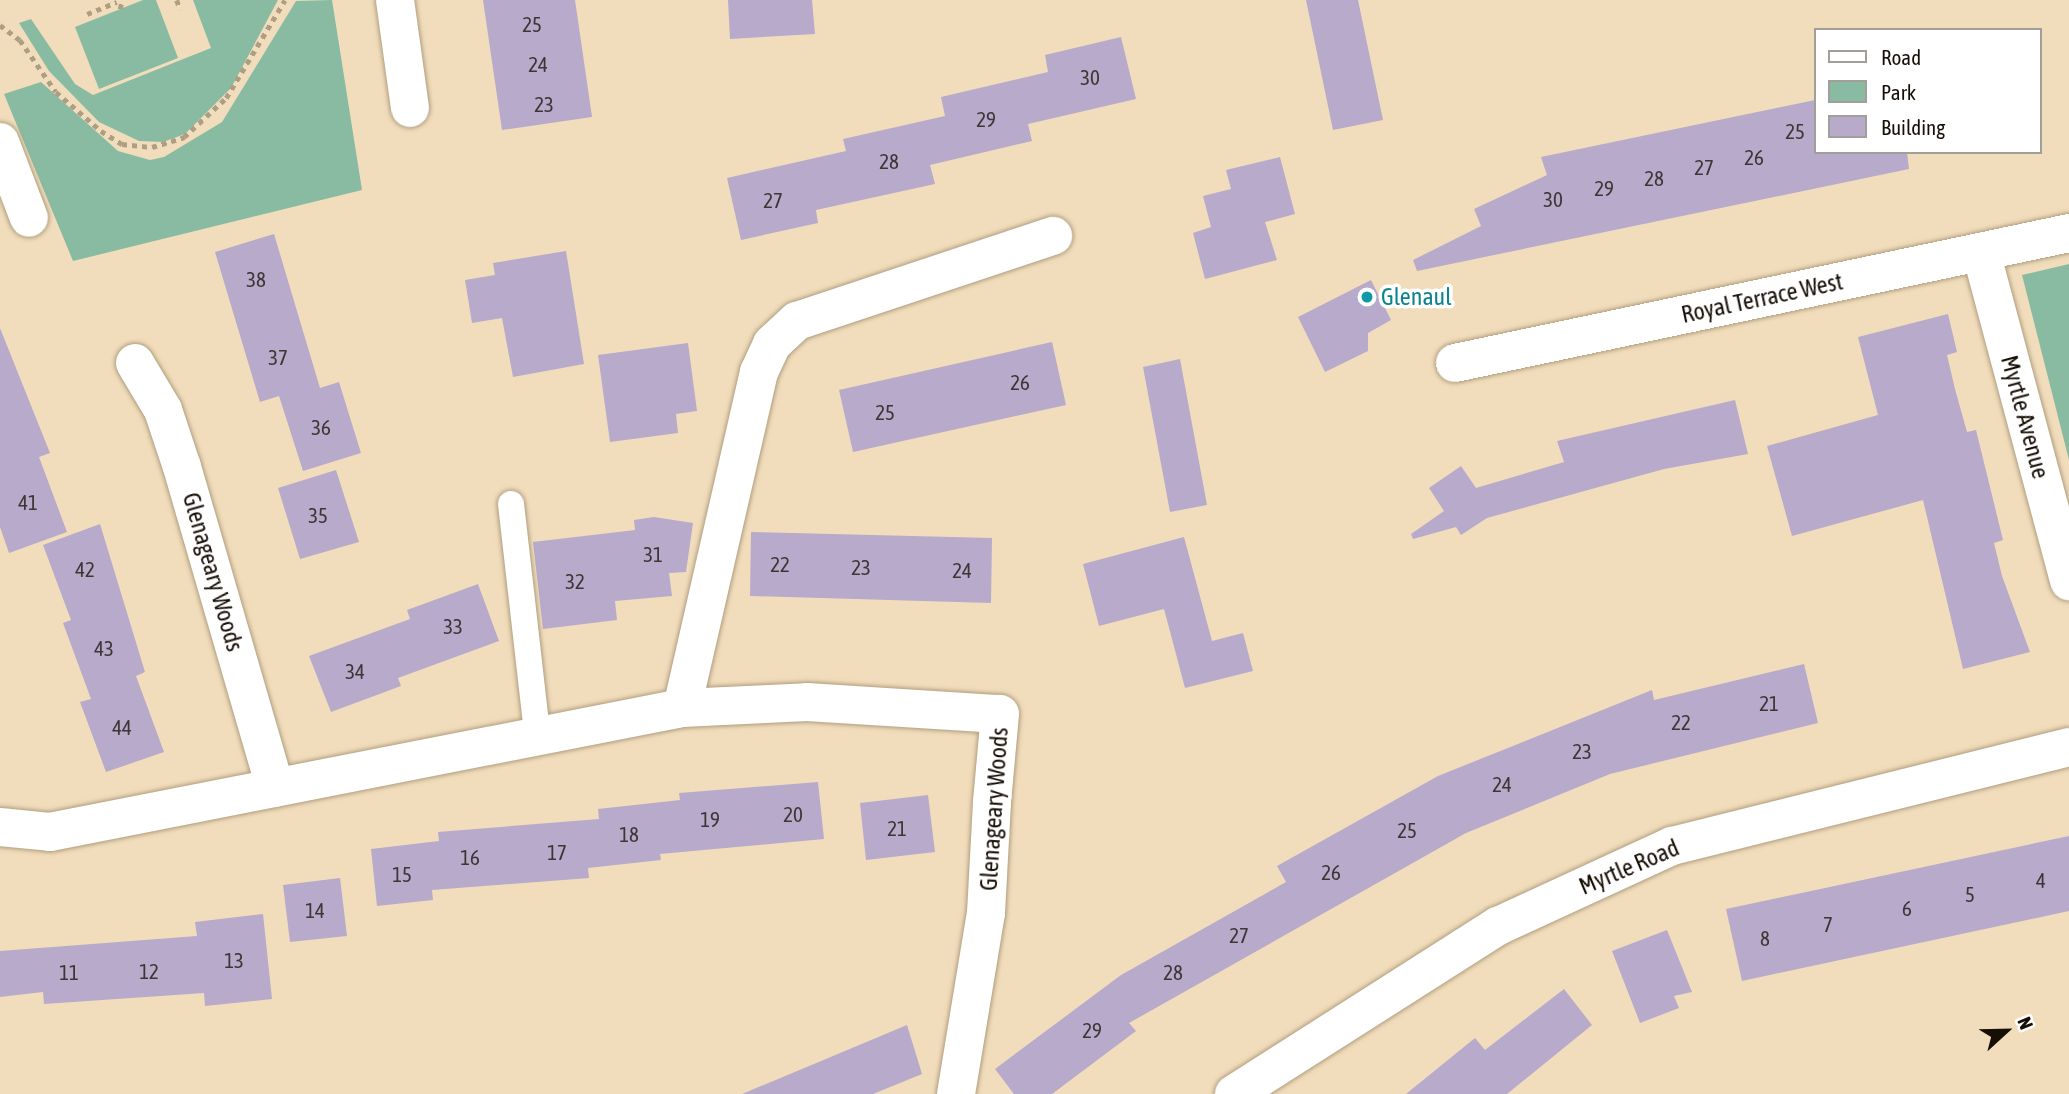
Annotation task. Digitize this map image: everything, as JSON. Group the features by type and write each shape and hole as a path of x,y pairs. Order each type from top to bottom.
{"street":[{"path":"395,0 411,108"},
{"path":"0,142 29,218"},
{"name":"Royal Terrace West","path":"1455,363 2069,233"},
{"path":"682,708 759,372 772,344 797,321 1053,236"},
{"name":"Myrtle Avenue","path":"1981,252 2069,581"},
{"name":"Glenageary Woods","path":"135,363 163,410 182,467 275,788"},
{"name":"Glenageary Woods","path":"0,827 50,832 537,733 682,708 807,702 1000,715 986,913 956,1094"},
{"name":"Myrtle Road","path":"1234,1094 1498,926 1672,846 2069,747"}],"lane":[{"path":"511,504 537,733"}],"path":[{"path":"177,0 180,10"},
{"path":"0,25 20,40 56,92 100,131 122,144 152,147 184,137 226,98 285,0"},
{"path":"87,14 120,1 120,9"}],"green space":[{"path":"143,0 156,0 178,58 99,89 75,27"},
{"path":"193,0 278,0 231,88 185,134 163,142 139,141 99,122 49,71 19,23 31,19 75,84 93,95 211,48"},
{"path":"332,0 362,190 73,261 4,94 41,82 118,151 150,160 164,157 222,122 296,1"},
{"path":"2069,264 2069,460 2022,275"}],"building":[{"path":"483,0 575,0 592,117 502,130"},
{"path":"728,0 812,0 815,34 730,39"},
{"path":"1306,0 1358,0 1383,120 1333,130"},
{"path":"1121,37 1136,99 1028,124 1032,141 930,165 935,184 816,210 818,223 741,240 727,178 846,151 843,139 945,116 941,97 1048,72 1045,55"},
{"path":"1814,100 1814,154 1907,154 1909,169 1417,271 1413,260 1481,226 1474,209 1547,175 1541,157"},
{"path":"1280,157 1295,214 1265,222 1277,260 1205,279 1193,233 1211,227 1203,196 1231,189 1226,170"},
{"path":"274,234 320,388 339,382 361,453 303,471 279,396 260,402 215,252"},
{"path":"566,251 584,364 513,377 502,318 472,323 465,280 495,275 493,263"},
{"name":"Glenaul","path":"1371,280 1391,320 1368,333 1368,351 1325,372 1298,317"},
{"path":"1948,314 1957,352 1947,355 1955,389 1967,432 1976,430 2003,540 1994,543 2002,576 2030,652 1963,669 1923,500 1792,536 1767,446 1878,415 1858,337"},
{"path":"0,328 50,453 39,457 67,532 9,553 0,527"},
{"path":"1052,342 1066,405 853,452 839,390"},
{"path":"688,343 697,411 676,414 678,433 610,442 598,355"},
{"path":"1180,359 1207,505 1170,512 1143,367"},
{"path":"1735,400 1748,454 1664,469 1487,518 1461,535 1456,527 1413,539 1411,534 1444,511 1429,488 1461,466 1476,488 1564,462 1557,441"},
{"path":"336,470 359,542 300,559 278,488"},
{"path":"654,517 693,523 686,572 669,573 672,596 615,601 617,620 543,629 533,542 635,530 634,520"},
{"path":"100,524 145,672 136,676 164,752 106,772 80,702 91,699 63,623 71,620 43,545"},
{"path":"751,532 992,538 991,603 750,596"},
{"path":"1184,537 1212,641 1243,633 1253,671 1185,688 1164,609 1099,626 1083,564"},
{"path":"478,584 499,641 398,678 401,686 331,712 309,656 410,619 407,610"},
{"path":"1804,664 1818,723 1610,774 1466,833 1129,1023 1136,1031 1052,1094 1014,1094 995,1069 1121,975 1286,882 1277,866 1438,776 1652,690 1654,700"},
{"path":"818,782 824,839 660,854 661,860 588,868 589,878 432,890 433,900 377,906 371,849 439,841 438,832 599,819 598,809 680,800 679,793"},
{"path":"928,795 935,852 866,860 860,803"},
{"path":"2069,836 2069,911 1742,981 1726,909"},
{"path":"340,878 347,936 290,942 283,885"},
{"path":"263,914 272,999 205,1006 204,993 44,1004 43,992 0,997 0,951 197,936 195,922"},
{"path":"1667,930 1692,992 1674,996 1679,1008 1640,1023 1612,951"},
{"path":"1564,989 1592,1025 1507,1094 1406,1094 1475,1038 1485,1050"},
{"path":"907,1025 922,1074 873,1094 742,1094"}],"place":[{"name":"Glenaul","path":"1367,297"}]}
